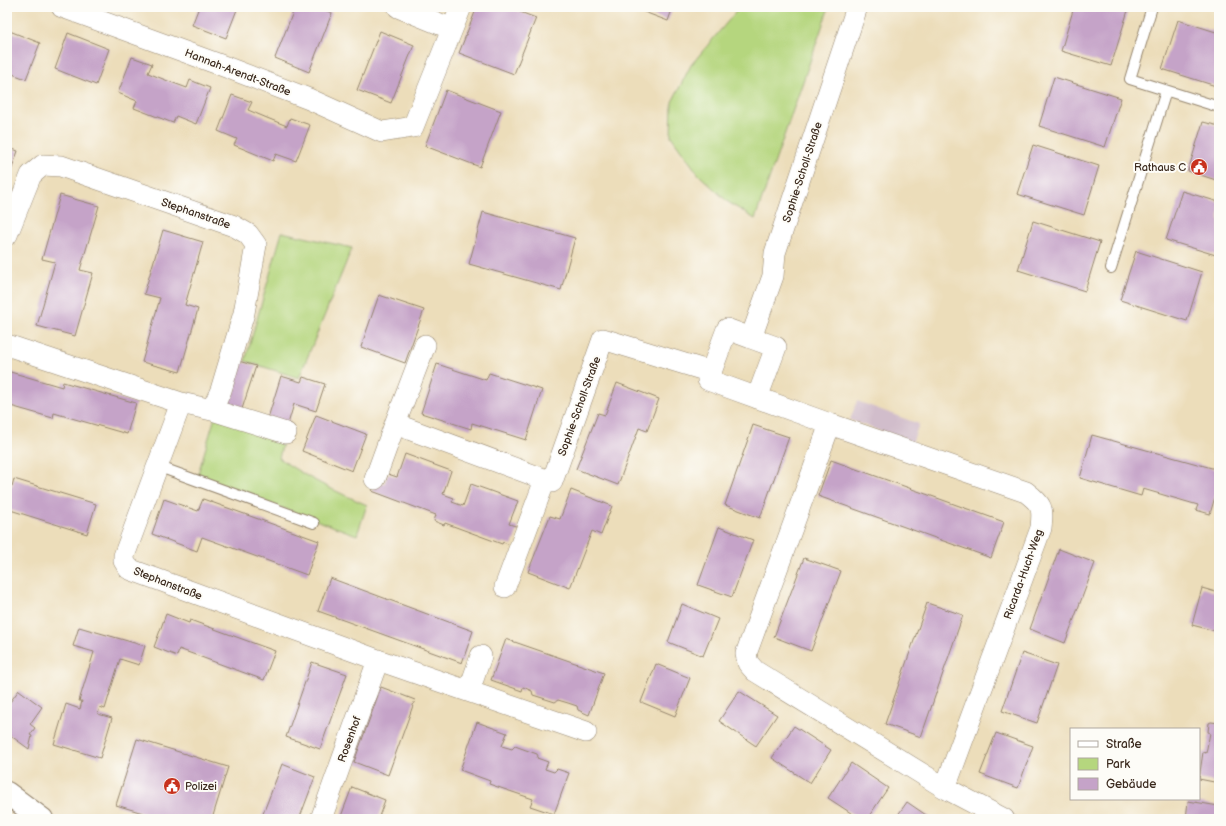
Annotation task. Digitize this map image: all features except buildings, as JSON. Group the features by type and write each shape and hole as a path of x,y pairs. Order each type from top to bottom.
{"main road":[{"path":"7,793 42,819"}],"street":[{"name":"Hannah-Arendt-Straße","path":"62,7 309,99 382,132 413,127 452,29"},
{"path":"398,7 452,29 461,7"},
{"name":"Sophie-Scholl-Straße","path":"751,338 773,276 776,253 857,7"},
{"name":"Stephanstraße","path":"7,235 31,175 43,165 61,166 234,226 248,234 256,245 244,313 221,390 212,410"},
{"path":"727,329 751,338 776,347 757,398 708,380 727,329"},
{"name":"Sophie-Scholl-Straße","path":"505,587 545,480 552,482 603,339 711,372"},
{"path":"7,345 181,403 212,410 286,433"},
{"path":"375,479 424,345"},
{"name":"Ricarda-Huch-Weg","path":"757,398 1026,492 1037,500 1042,512 1040,528 946,788"},
{"name":"Stephanstraße","path":"181,403 124,556 126,566 129,569 378,660"},
{"path":"395,424 545,480"},
{"path":"830,424 746,654 748,662 755,671 946,788 1004,819"},
{"path":"469,691 481,656"},
{"path":"378,660 586,732"},
{"name":"Rosenhof","path":"321,819 378,660"}],"lane":[{"path":"1152,7 1130,79 1219,107"},
{"path":"1111,268 1166,91"},
{"path":"157,466 314,523"}],"shaded area":[{"path":"857,401 919,424 912,443 850,420"}],"green space":[{"path":"740,7 829,7 755,219 728,202 699,175 671,136 672,102 691,65"},
{"path":"282,232 352,248 299,378 245,361"},
{"path":"215,417 284,438 279,458 333,490 367,505 357,535 197,477"}],"place":[{"name":"Rathaus C","path":"1199,167"},
{"name":"Polizei","path":"172,786"}]}
